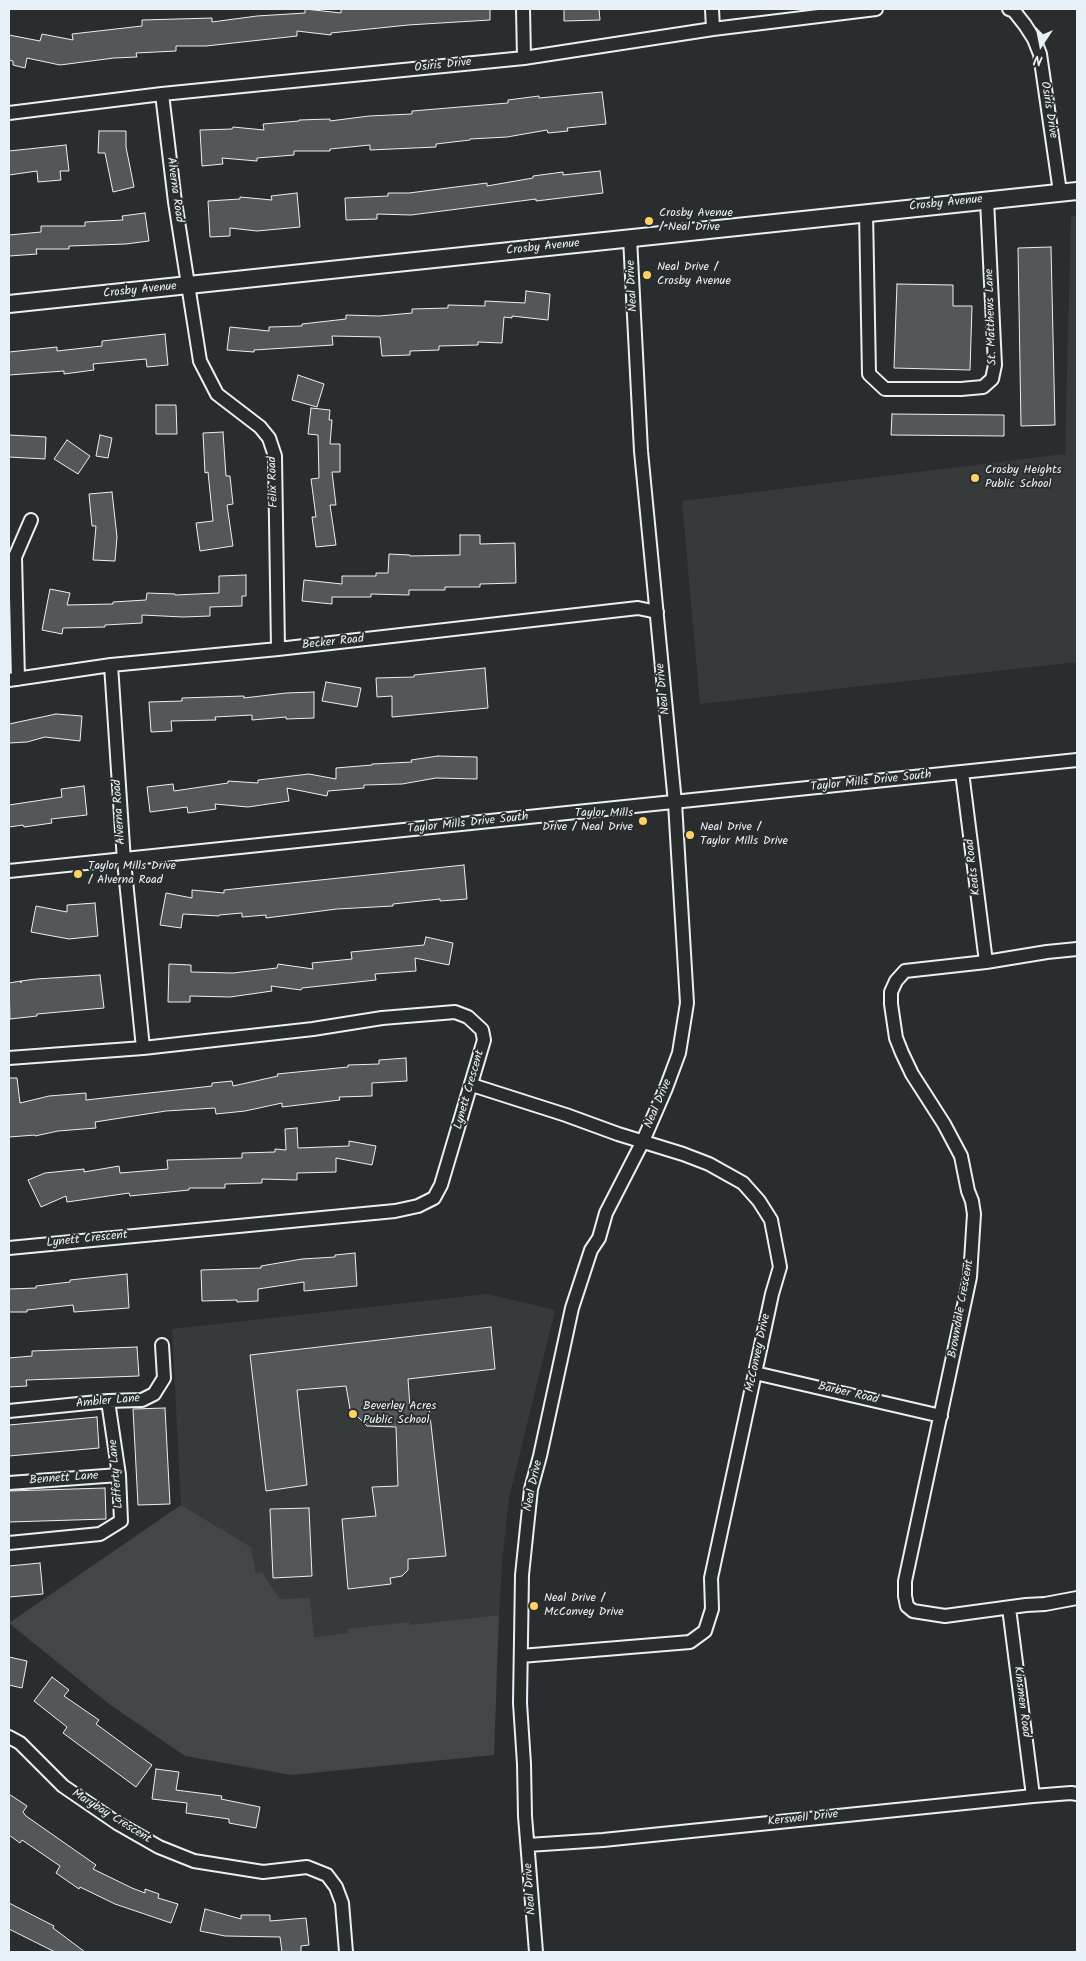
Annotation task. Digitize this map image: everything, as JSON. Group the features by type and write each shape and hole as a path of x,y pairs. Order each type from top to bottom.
{"street":[{"path":"524,9 524,58"},
{"path":"712,9 713,29"},
{"name":"Osiris Drive","path":"9,113 162,94 524,58 713,29 876,9"},
{"name":"Osiris Drive","path":"1009,9 1014,11 1025,25 1034,39 1040,54 1060,192"},
{"name":"Alverna Road","path":"162,94 175,202 189,286"},
{"name":"Crosby Avenue","path":"9,304 1077,191"},
{"name":"St. Matthews Lane","path":"866,212 869,374 885,389 961,389 983,387 992,379 995,366 987,200"},
{"name":"Neal Drive","path":"536,1952 525,1816 520,1703 522,1575 531,1489 572,1308 591,1250 599,1238 606,1213 643,1141 666,1088 679,1053 687,1003 675,803 641,451 630,238"},
{"name":"Felix Road","path":"189,286 200,361 210,382 217,394 260,426 269,438 275,456 278,649"},
{"path":"13,679 15,557 30,520"},
{"name":"Becker Road","path":"13,679 111,666 638,608 657,612"},
{"name":"Alverna Road","path":"111,666 124,861 143,1048"},
{"name":"Taylor Mills Drive South","path":"9,872 1077,760"},
{"name":"Keats Road","path":"962,772 986,962"},
{"name":"Browndale Crescent","path":"1077,949 905,971 896,981 891,992 892,1020 896,1038 912,1074 944,1124 961,1156 974,1214 970,1277 905,1581 907,1606 913,1612 945,1616 1045,1604 1077,1598"},
{"name":"Lynett Crescent","path":"9,1058 143,1048 313,1029 382,1018 455,1012 468,1017 482,1030 484,1040 441,1185 434,1198 418,1206 395,1211 9,1248"},
{"name":"McConvey Drive","path":"472,1085 566,1114 618,1134 709,1164 743,1183 759,1201 771,1220 780,1267 772,1294 711,1578 712,1609 705,1631 690,1642 521,1656"},
{"name":"Ambler Lane","path":"9,1411 108,1401 142,1400 154,1394 164,1378 162,1345"},
{"name":"Barber Road","path":"755,1373 941,1416"},
{"name":"Lafferty Lane","path":"9,1543 100,1534 121,1521 119,1475 108,1401"},
{"name":"Bennett Lane","path":"9,1483 119,1475"},
{"name":"Kinsmen Road","path":"1009,1608 1032,1796"},
{"name":"Marybay Crescent","path":"9,1737 20,1743 63,1786 117,1823 160,1847 203,1863 263,1872 307,1867 327,1876 336,1887 342,1903 346,1952"},
{"name":"Kerswell Drive","path":"528,1845 603,1840 1032,1796 1077,1794"}],"shaded area":[{"name":"Crosby Heights Public School","path":"1077,215 1077,662 700,704 682,501 1065,454 1071,217"},
{"name":"Beverley Acres Public School","path":"487,1294 555,1310 509,1498 499,1615 313,1637 280,1599 262,1572 256,1573 251,1547 181,1505 172,1329"},
{"path":"181,1505 251,1547 256,1573 262,1572 280,1599 310,1598 314,1637 348,1633 347,1629 409,1622 410,1625 499,1615 494,1755 291,1775 185,1756 109,1704 9,1623"}],"building":[{"path":"305,9 341,13 341,9 490,9 490,20 408,25 331,33 331,35 297,31 297,36 206,46 176,46 176,51 136,53 137,57 60,65 27,58 25,68 13,65 13,61 9,60 9,35 40,41 42,34 73,40 72,34 142,26 142,20 212,18 212,22 257,16 305,13"},
{"path":"564,9 599,9 600,20 564,21"},
{"path":"602,92 606,124 567,128 568,131 548,133 547,130 507,137 470,139 436,144 436,147 370,150 370,145 330,149 330,151 294,151 294,155 257,158 257,161 222,158 223,164 202,166 200,130 232,129 233,127 264,130 263,124 299,120 330,119 330,121 369,116 412,114 412,111 508,103 508,100 539,96 539,98"},
{"path":"99,131 126,131 126,147 134,187 113,192 105,153 98,153"},
{"path":"66,145 69,171 60,171 61,180 38,182 37,171 9,175 9,151"},
{"path":"600,171 603,193 536,201 536,199 411,215 377,214 377,219 346,220 345,198 388,196 388,193 409,193 487,183 487,186 533,178 533,176 563,172 563,175"},
{"path":"297,193 300,227 257,231 230,228 230,236 210,237 208,201 240,199 240,197 272,200 271,196"},
{"path":"145,213 149,241 126,244 69,246 69,249 36,249 37,254 9,256 9,235 41,232 41,226 85,226 85,222 123,220 122,216"},
{"path":"1051,247 1055,425 1021,426 1018,248"},
{"path":"897,284 953,285 953,306 972,306 970,370 894,368"},
{"path":"526,291 550,294 548,320 512,316 512,318 504,317 502,343 478,342 478,345 439,346 439,350 410,351 410,355 382,356 380,337 332,336 333,345 254,350 254,352 227,350 230,327 269,331 269,327 302,326 302,324 346,319 346,315 379,316 412,313 412,309 448,308 448,305 485,306 485,301 525,303"},
{"path":"165,334 168,365 147,367 146,359 93,364 94,370 64,374 64,371 9,375 9,352 57,347 57,351 102,346 102,341"},
{"path":"298,375 324,384 317,407 292,400"},
{"path":"156,405 176,405 177,434 156,434"},
{"path":"311,408 330,410 329,420 332,420 330,444 340,444 340,472 332,472 336,505 330,505 336,545 316,547 312,517 316,517 311,479 319,478 318,435 308,434"},
{"path":"892,414 1004,415 1004,436 891,435"},
{"path":"223,432 226,476 230,476 233,504 227,505 233,546 200,551 196,523 213,521 208,472 205,473 203,433"},
{"path":"9,435 46,437 45,459 9,457"},
{"path":"100,435 112,438 108,458 96,456"},
{"path":"67,440 90,456 78,474 54,459"},
{"path":"112,492 117,537 115,561 93,560 96,526 92,526 89,494"},
{"path":"460,535 480,535 480,544 515,543 516,583 480,584 480,587 445,587 445,590 409,590 409,595 371,594 371,597 332,597 332,604 302,601 304,580 342,584 342,576 376,576 376,573 388,573 389,554 410,556 460,555"},
{"path":"246,575 246,596 242,596 242,606 210,607 210,616 142,615 142,623 105,625 105,627 63,628 62,634 42,630 50,589 70,593 67,605 113,604 113,602 146,600 147,593 175,595 219,593 219,576"},
{"path":"485,668 488,708 392,717 392,696 377,697 376,678 414,677 414,675"},
{"path":"326,682 361,688 357,707 322,701"},
{"path":"314,692 314,718 286,719 286,717 252,720 252,715 215,717 216,720 171,721 172,731 151,732 149,702 182,701 182,698 244,696 244,698"},
{"path":"56,714 82,716 80,741 45,737 27,742 9,743 9,724"},
{"path":"438,756 477,757 477,779 436,778 402,784 364,785 364,788 328,791 327,796 287,788 289,801 248,807 215,804 216,809 188,813 187,807 150,812 147,787 173,784 174,791 228,783 228,781 258,783 258,780 309,774 336,779 336,768 412,762 411,760"},
{"path":"84,786 87,815 51,819 52,823 9,827 9,805 62,797 61,789"},
{"path":"464,865 467,899 440,901 440,899 393,904 393,906 337,909 266,918 266,915 242,917 242,913 219,916 183,914 181,928 160,925 166,893 192,898 192,890 224,893 224,890"},
{"path":"95,903 98,936 69,939 31,932 36,906 67,912 67,905"},
{"path":"426,937 453,943 449,965 415,958 416,971 375,974 376,980 302,988 301,990 271,986 272,991 230,997 190,996 190,1002 168,1002 169,964 191,965 191,972 233,973 277,968 278,964 313,969 312,963 352,959 351,952 424,945"},
{"path":"100,975 104,1008 37,1014 37,1016 10,1019 9,983 36,979"},
{"path":"406,1058 407,1081 372,1083 372,1096 339,1097 340,1100 282,1107 282,1103 245,1111 216,1114 215,1108 166,1111 95,1122 96,1128 58,1131 35,1136 9,1137 9,1078 17,1078 20,1103 49,1096 86,1093 86,1100 212,1086 212,1083 232,1081 233,1086 278,1076 277,1074 348,1067 348,1065 379,1064 379,1060"},
{"path":"297,1128 298,1148 349,1146 349,1141 376,1146 372,1165 336,1158 336,1172 297,1173 297,1180 262,1179 262,1183 225,1184 225,1188 189,1188 189,1190 130,1196 129,1193 67,1202 66,1196 41,1207 28,1180 45,1173 84,1169 84,1172 119,1166 120,1173 168,1169 167,1160 242,1158 242,1153 275,1152 275,1149 286,1150 285,1129"},
{"path":"355,1253 357,1286 304,1291 304,1282 258,1289 258,1301 202,1301 201,1270 261,1268 261,1266 302,1259 335,1257 335,1255"},
{"path":"127,1274 129,1308 74,1312 73,1305 27,1310 27,1312 9,1312 9,1289 36,1288 36,1286 70,1282 70,1280"},
{"path":"491,1327 495,1369 408,1379 410,1408 429,1407 446,1556 408,1559 408,1570 402,1576 390,1578 391,1584 348,1589 342,1519 376,1516 372,1487 398,1486 396,1427 367,1426 350,1409 346,1386 297,1390 307,1485 266,1491 250,1355"},
{"path":"137,1347 139,1376 26,1380 27,1386 9,1387 9,1358 32,1356 32,1351"},
{"path":"165,1408 170,1504 138,1505 133,1409"},
{"path":"97,1417 99,1448 9,1456 9,1425"},
{"path":"105,1488 106,1519 9,1522 9,1491"},
{"path":"309,1508 312,1576 273,1578 270,1509"},
{"path":"40,1563 43,1594 9,1597 9,1566"},
{"path":"9,1657 27,1661 22,1688 9,1685"},
{"path":"52,1677 69,1690 64,1696 99,1720 96,1724 152,1765 136,1787 63,1733 67,1727 34,1701"},
{"path":"156,1769 179,1772 176,1790 222,1796 221,1799 260,1807 256,1828 229,1823 229,1819 186,1813 187,1803 152,1799"},
{"path":"9,1794 27,1806 23,1812 26,1816 96,1865 93,1869 132,1888 145,1893 145,1889 159,1894 158,1898 178,1904 171,1923 115,1904 80,1887 79,1889 56,1873 60,1866 22,1840 20,1843 9,1835"},
{"path":"9,1903 54,1926 53,1928 85,1952 55,1952 9,1929"},
{"path":"205,1909 241,1919 241,1915 270,1915 270,1921 306,1918 309,1945 301,1946 301,1952 282,1952 280,1937 225,1936 200,1931"}],"place":[{"name":"Crosby Avenue / Neal Drive","path":"649,221"},
{"name":"Neal Drive / Crosby Avenue","path":"647,275"},
{"name":"Crosby Heights Public School","path":"975,478"},
{"name":"Taylor Mills Drive / Neal Drive","path":"643,821"},
{"name":"Neal Drive / Taylor Mills Drive","path":"690,835"},
{"name":"Taylor Mills Drive / Alverna Road","path":"78,874"},
{"name":"Beverley Acres Public School","path":"353,1414"},
{"name":"Neal Drive / McConvey Drive","path":"534,1606"}]}
